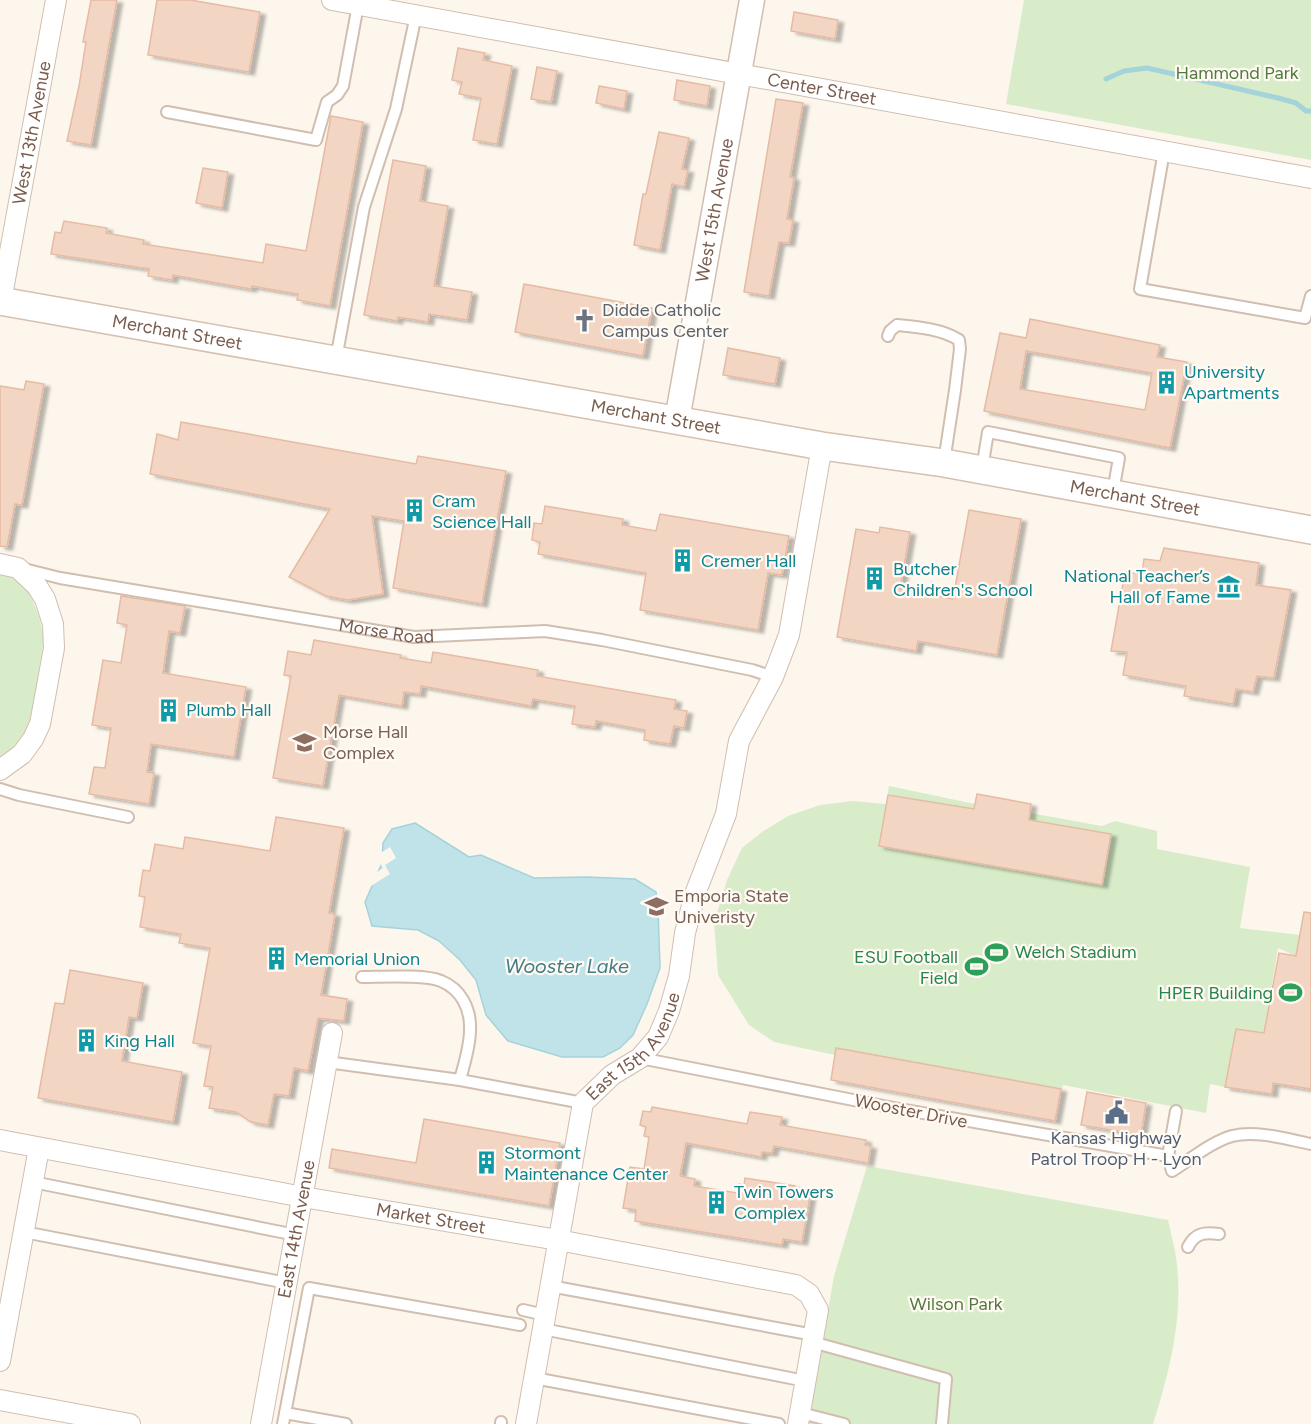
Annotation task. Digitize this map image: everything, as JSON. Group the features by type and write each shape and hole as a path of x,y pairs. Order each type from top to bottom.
{"main road":[{"name":"Merchant Street","path":"0,301 822,446 944,463 1311,530"}],"street":[{"name":"West 13th Avenue","path":"0,301 56,0"},
{"name":"Center Street","path":"332,0 405,9 739,74 1311,178"},
{"name":"West 15th Avenue","path":"677,420 752,0"},
{"name":"East 15th Avenue","path":"529,1424 534,1378 583,1103 612,1075 640,1058 658,1037 669,1011 679,976 685,933 695,894 726,814 739,741 773,677 789,635 822,446"},
{"path":"0,770 22,754 40,724 54,648 54,624 45,599 37,586 9,566"},
{"name":"East 14th Avenue","path":"261,1424 332,1033"},
{"name":"Market Street","path":"0,1140 796,1285 809,1294 818,1310 813,1339"},
{"path":"0,1360 39,1148"},
{"path":"799,1419 813,1339"},
{"path":"0,1400 130,1424"}],"lane":[{"path":"167,112 316,140 327,102 337,95 343,86 358,5"},
{"path":"336,359 364,207 396,110 405,9"},
{"path":"1164,151 1140,288 1305,318 1311,296"},
{"path":"888,336 890,331 897,326 920,327 953,336 959,340 955,390 944,463"},
{"path":"982,470 988,432 1119,458 1113,494"},
{"name":"Morse Road","path":"9,566 60,578 414,637 480,632 545,631 752,670 773,677"},
{"path":"0,789 19,795 128,817"},
{"path":"362,977 411,977 441,980 463,997 469,1014 470,1029 460,1080"},
{"name":"Wooster Drive","path":"640,1058 894,1108 1168,1156"},
{"path":"327,1062 460,1080 583,1103"},
{"path":"1176,1111 1168,1156 1172,1171 1232,1136 1250,1134 1311,1144"},
{"path":"33,1182 296,1234"},
{"path":"24,1232 287,1283"},
{"path":"1188,1247 1192,1239 1204,1232 1219,1234"},
{"path":"550,1286 813,1339 946,1379 942,1424"},
{"path":"346,1424 284,1419 309,1288 520,1325"},
{"path":"523,1310 544,1322 805,1381"},
{"path":"534,1378 779,1424"},
{"path":"799,1419 844,1424"}],"green space":[{"name":"Hammond Park","path":"1024,0 1311,0 1311,160 1006,104"},
{"path":"0,575 11,577 28,590 39,616 44,638 32,716 21,739 0,759"},
{"name":"Welch Stadium","path":"889,786 975,804 977,794 1031,804 1030,813 1102,826 1115,821 1157,831 1157,849 1250,867 1240,928 1300,935 1296,956 1278,948 1264,1033 1236,1030 1225,1087 1210,1084 1206,1113 1063,1085 1055,1121 831,1080 835,1055 774,1042 749,1025 718,975 714,923 727,880 742,848 788,816 820,805 853,801 886,804"},
{"name":"Wilson Park","path":"867,1166 1168,1220 1175,1249 1178,1306 1169,1366 1153,1424 808,1424 834,1276"}],"water":[{"name":"Wooster Lake","path":"415,823 469,857 481,855 534,878 635,879 656,892 660,968 633,1035 620,1048 603,1057 562,1057 508,1041 486,1015 476,980 460,960 439,941 418,930 372,926 365,902 382,863 383,843 392,829"}],"pier":[{"path":"390,847 396,858 385,865 390,874 368,888 374,874 383,868 379,862 379,854"}],"building":[{"path":"91,0 117,0 91,145 67,141 79,86 86,42 83,42"},
{"path":"157,0 190,0 260,12 249,72 148,55"},
{"path":"794,12 838,20 835,39 791,31"},
{"path":"458,48 485,53 483,60 512,66 497,144 473,140 481,98 459,94 462,82 452,80"},
{"path":"537,67 557,71 551,102 531,99"},
{"path":"677,80 710,86 707,106 674,100"},
{"path":"599,86 627,91 624,109 596,103"},
{"path":"776,99 803,103 790,177 794,178 787,219 793,220 789,243 779,242 769,296 744,292"},
{"path":"331,116 363,122 330,306 297,300 298,294 252,286 251,289 173,275 172,280 148,276 149,269 51,254 55,232 61,233 64,221 107,228 106,233 144,240 143,244 263,263 266,244 306,251"},
{"path":"659,132 689,138 682,169 688,170 684,187 672,184 660,250 634,245 643,194 646,194"},
{"path":"393,160 426,166 420,201 448,206 434,286 472,292 467,320 429,314 428,322 398,317 397,321 364,315"},
{"path":"203,168 228,172 222,208 196,203"},
{"name":"Didde Catholic Campus Center","path":"524,284 652,308 643,356 515,332"},
{"name":"University Apartments","path":"1030,319 1160,345 1157,357 1187,362 1170,448 984,411 1000,333 1026,338","holes":["1026,351 1152,373 1145,410 1020,389"]},
{"path":"728,348 780,358 775,384 723,375"},
{"path":"26,381 44,384 22,505 15,504 7,547 0,546 0,386 24,390"},
{"name":"Cram Science Hall","path":"181,422 416,464 418,456 506,471 482,604 393,588 404,521 372,516 383,594 348,600 326,596 289,577 330,509 150,474 157,434 178,440"},
{"name":"Cremer Hall","path":"545,506 623,519 622,525 656,531 660,514 789,536 782,575 768,573 758,630 640,610 646,573 538,554 540,542 532,540 534,523 542,524"},
{"name":"Butcher Children's School","path":"969,510 1021,519 997,655 918,641 916,651 837,637 856,529 879,533 880,527 910,532 900,589 953,599"},
{"path":"1164,548 1259,563 1256,585 1291,590 1274,678 1257,676 1253,692 1236,689 1233,704 1184,696 1186,686 1123,675 1127,652 1111,651 1125,572 1142,574 1144,559 1160,561"},
{"name":"Plumb Hall","path":"121,596 185,606 180,633 169,631 163,673 246,687 234,757 151,744 147,772 154,773 149,804 89,794 94,767 105,768 111,728 92,725 103,660 121,663 127,625 117,623"},
{"name":"Morse Hall Complex","path":"314,640 401,655 400,658 431,663 433,652 538,670 537,676 676,700 674,709 687,711 684,728 674,726 670,744 644,740 645,730 596,721 595,727 572,724 575,706 533,699 531,706 421,686 420,694 404,692 402,706 339,695 323,786 273,778 291,676 284,675 288,651 311,655"},
{"path":"977,794 1031,804 1029,820 1111,834 1102,885 879,846 888,795 974,809"},
{"name":"Memorial Union","path":"276,817 344,828 329,913 335,914 321,995 347,999 344,1021 318,1018 308,1071 294,1068 289,1096 274,1094 268,1125 251,1122 236,1112 209,1108 213,1087 204,1086 211,1046 193,1043 210,948 179,943 181,934 140,927 145,897 139,896 143,870 150,871 155,844 183,849 185,837 270,851"},
{"name":"HPER Building","path":"1304,912 1311,913 1311,1089 1273,1083 1272,1094 1225,1087 1236,1029 1264,1033 1279,953 1296,956"},
{"name":"King Hall","path":"70,970 143,983 137,1018 129,1017 122,1061 182,1072 173,1122 38,1098 55,1003 64,1004"},
{"path":"836,1048 1061,1089 1055,1121 831,1080"},
{"path":"1087,1092 1146,1103 1141,1135 1081,1125"},
{"path":"652,1107 747,1124 750,1112 782,1117 780,1125 866,1140 865,1145 871,1146 868,1163 774,1146 772,1153 762,1152 761,1157 686,1143 680,1176 695,1179 694,1186 737,1193 739,1184 744,1185 745,1178 795,1186 794,1194 810,1197 802,1242 783,1239 782,1245 635,1221 636,1210 623,1208 630,1167 644,1169 649,1137 644,1136 646,1127 640,1125 643,1111 651,1112"},
{"name":"Stormont Maintenance Center","path":"424,1119 560,1143 549,1206 329,1168 332,1149 416,1163"}],"waterway":[{"path":"1106,79 1124,71 1147,68 1278,98 1296,103 1306,111 1311,111"}],"place":[{"name":"Didde Catholic Campus Center","path":"584,320"},
{"name":"University Apartments","path":"1166,382"},
{"name":"Cram Science Hall","path":"414,511"},
{"name":"Cremer Hall","path":"683,561"},
{"name":"Butcher Children's School","path":"875,579"},
{"name":"National Teacher’s Hall of Fame","path":"1228,586"},
{"name":"Plumb Hall","path":"168,710"},
{"name":"Morse Hall Complex","path":"305,742"},
{"name":"Emporia State Univeristy","path":"656,906"},
{"name":"Welch Stadium","path":"997,952"},
{"name":"Memorial Union","path":"276,959"},
{"name":"ESU Football Field","path":"976,967"},
{"name":"HPER Building","path":"1291,993"},
{"name":"King Hall","path":"86,1041"},
{"name":"Kansas Highway Patrol Troop H - Lyon","path":"1116,1112"},
{"name":"Stormont Maintenance Center","path":"486,1163"},
{"name":"Twin Towers Complex","path":"716,1202"}]}
